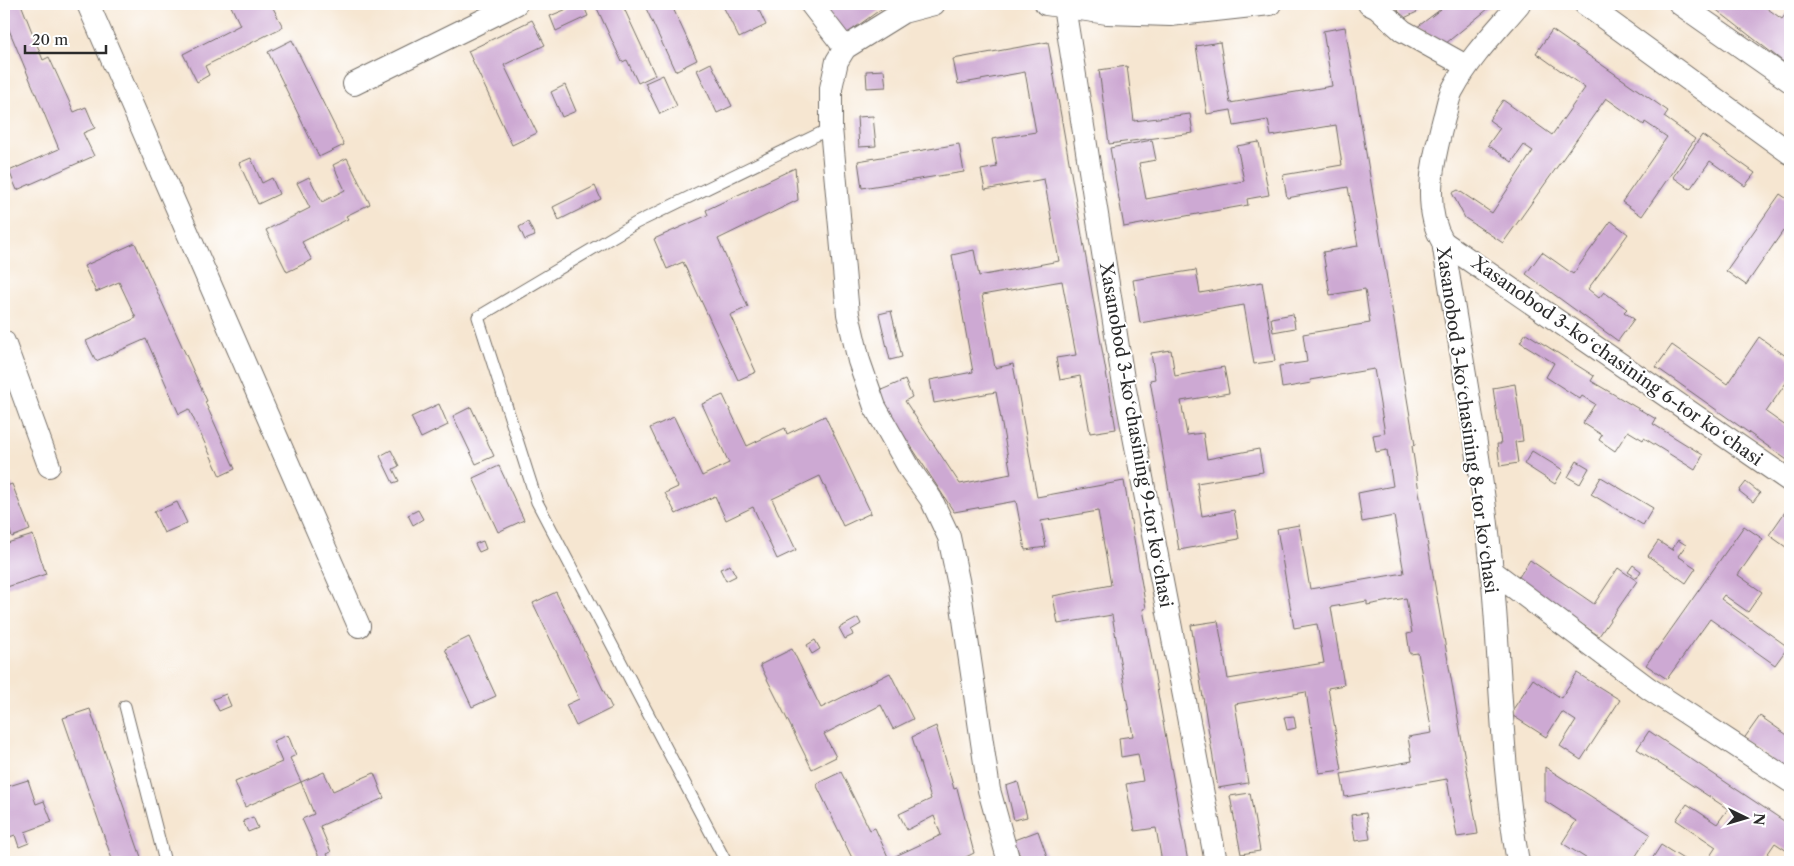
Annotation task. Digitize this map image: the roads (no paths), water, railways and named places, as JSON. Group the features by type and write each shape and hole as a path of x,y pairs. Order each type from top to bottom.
{"street":[{"path":"88,4 359,626"},
{"path":"354,84 516,4"},
{"path":"810,4 845,48"},
{"path":"934,4 903,12 845,48 837,61 832,88 831,128 848,314 859,362 875,408 911,471 931,498 949,537 959,585 989,790 1002,860"},
{"path":"1055,5 1107,13 1170,15 1270,4"},
{"path":"1369,4 1377,8 1403,31 1466,66"},
{"name":"Xasanobod 3-koʻchasining 8-tor koʻchasi","path":"1518,862 1509,810 1492,571 1443,242 1434,222 1433,170 1452,91 1466,66 1519,4"},
{"path":"1585,4 1790,153"},
{"path":"1680,4 1790,81"},
{"name":"Xasanobod 3-koʻchasining 9-tor koʻchasi","path":"1055,5 1123,379 1216,862"},
{"name":"Xasanobod 3-koʻchasining 6-tor koʻchasi","path":"1443,242 1790,481"},
{"path":"4,342 49,466"},
{"path":"1492,571 1648,688 1790,781"}],"lane":[{"path":"726,862 537,502 478,316 636,222 831,128"},
{"path":"125,706 165,862"}]}
